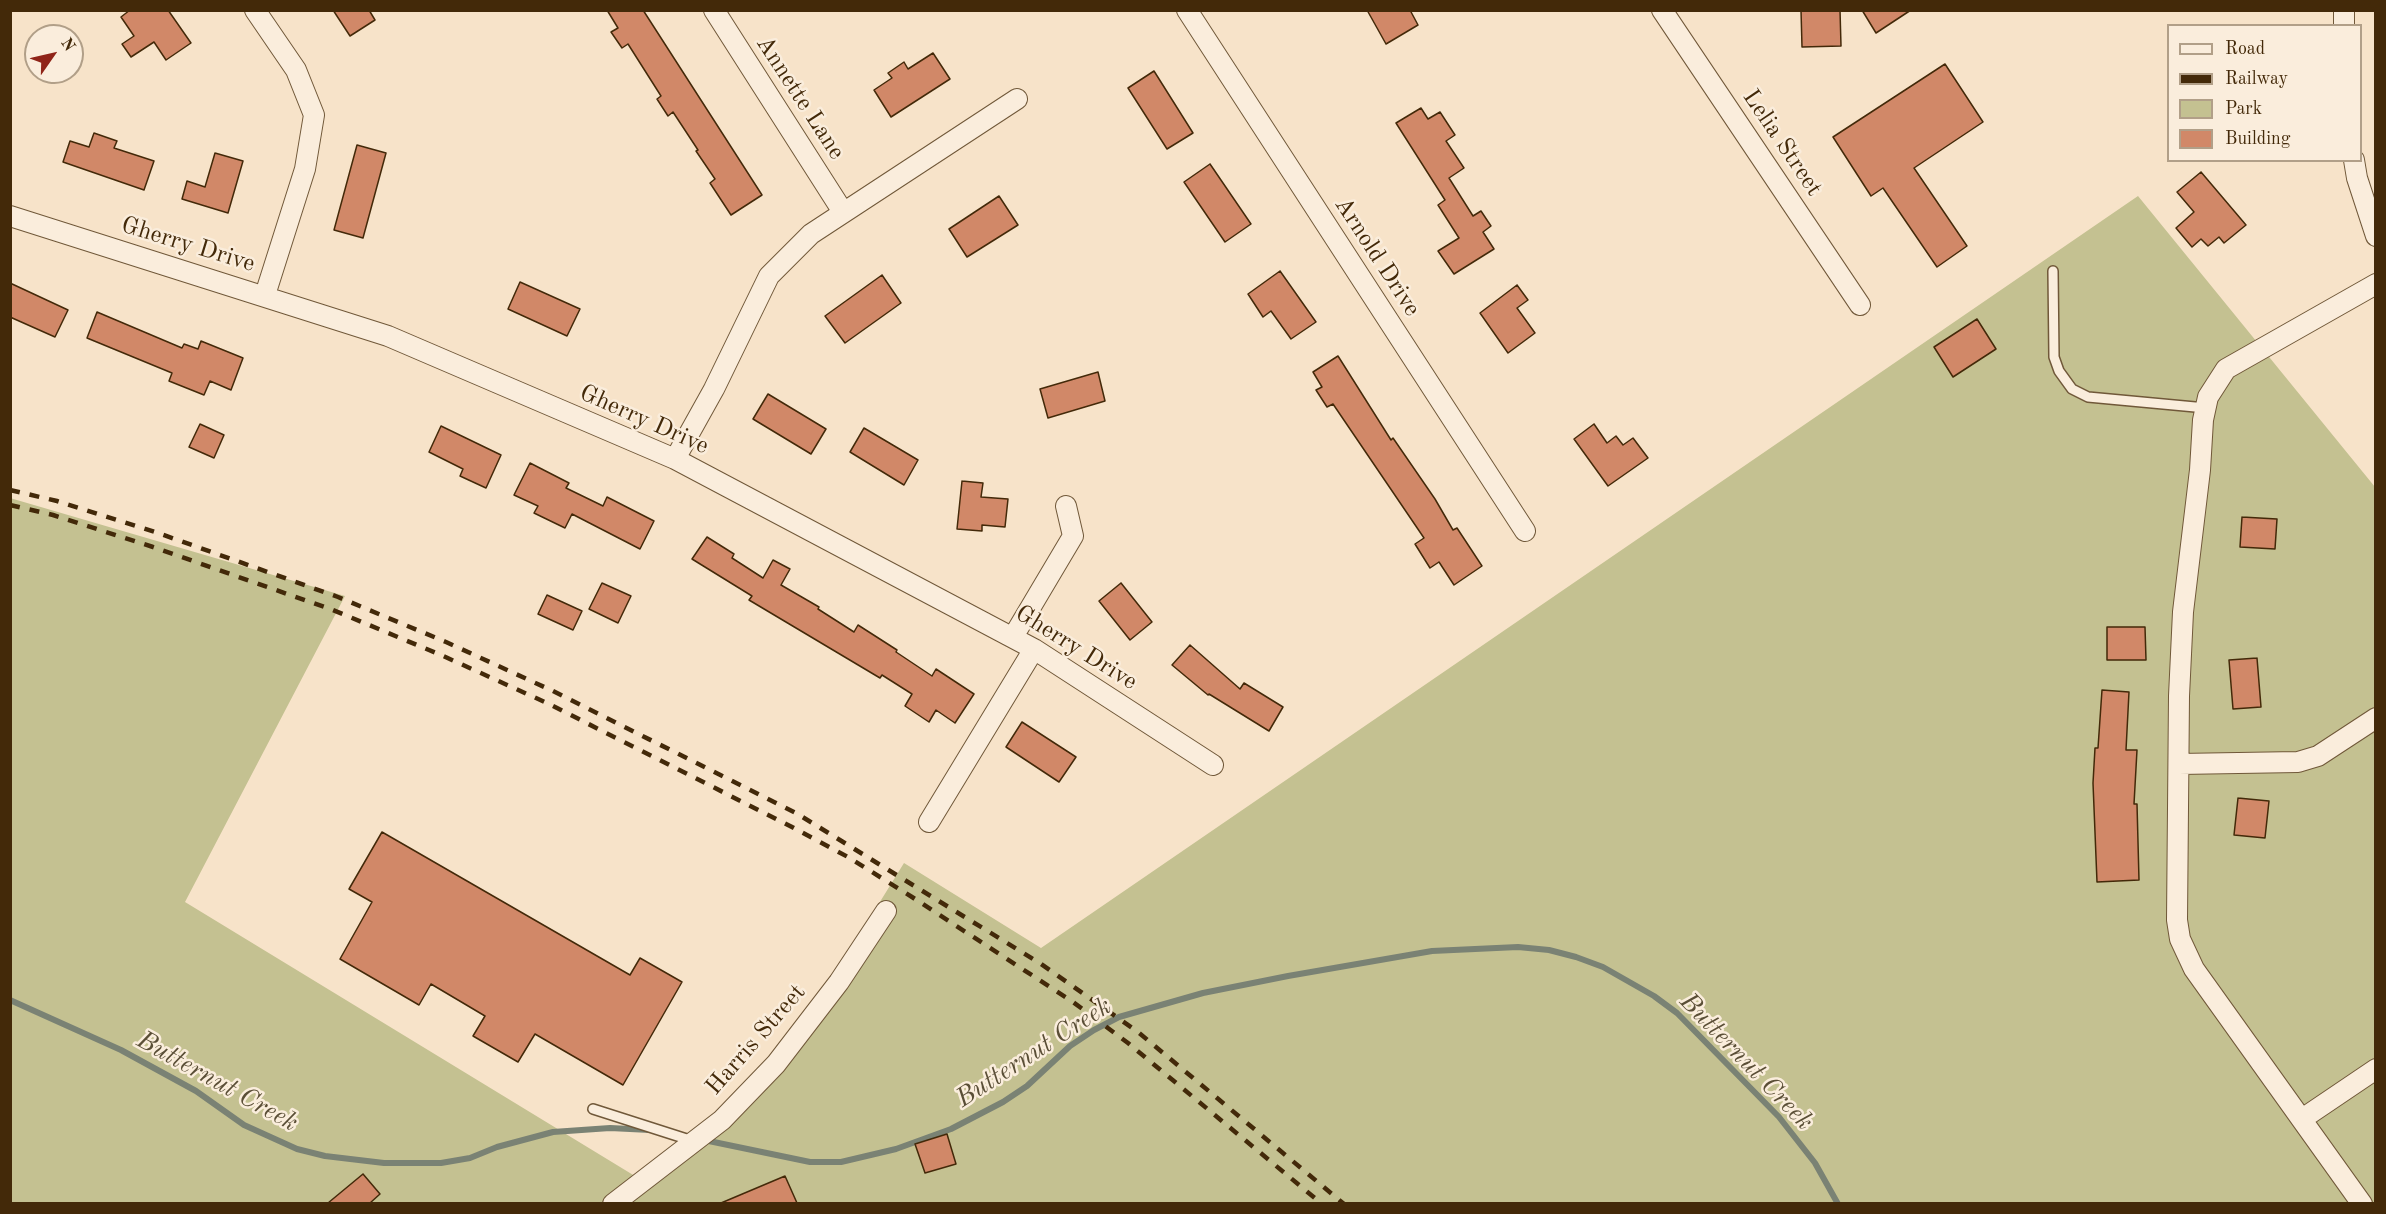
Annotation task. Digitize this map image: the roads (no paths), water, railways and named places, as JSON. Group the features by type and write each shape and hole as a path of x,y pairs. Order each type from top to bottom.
{"street":[{"path":"255,10 296,70 314,115 305,169 265,295"},
{"name":"Annette Lane","path":"714,10 843,212"},
{"name":"Arnold Drive","path":"1187,10 1525,531"},
{"name":"Lelia Street","path":"1662,10 1860,305"},
{"path":"675,459 714,388 769,276 811,234 1017,99"},
{"path":"2354,162 2357,178 2376,236"},
{"name":"Gherry Drive","path":"10,216 265,295 388,336 675,459 1013,637 1213,765"},
{"path":"2362,1203 2194,969 2180,939 2177,920 2179,764 2183,612 2208,397 2226,369 2376,284"},
{"path":"1013,637 1073,536 1066,506"},
{"path":"929,822 1034,649"},
{"path":"2179,764 2298,762 2318,756 2376,718"},
{"name":"Harris Street","path":"614,1203 722,1120 776,1064 839,982 886,911"},
{"path":"2301,1119 2376,1069"}],"lane":[{"path":"2053,271 2054,357 2059,371 2072,389 2088,397 2206,408"},
{"path":"593,1109 694,1142"}],"waterway":[{"name":"Butternut Creek","path":"704,1140 810,1162 841,1162 896,1149 951,1129 1003,1102 1027,1086 1070,1046 1119,1017 1203,993 1288,976 1432,951 1518,947 1549,950 1603,967 1654,996 1677,1013 1779,1117 1815,1163 1838,1204"},
{"name":"Butternut Creek","path":"10,1000 121,1050 196,1091 244,1125 297,1149 325,1156 384,1163 441,1163 470,1158 497,1147 553,1132 610,1128 650,1130"}],"railway":[{"path":"10,490 57,501 158,533 338,597 446,642 553,691 796,813 1041,964 1138,1032 1344,1204"},
{"path":"10,505 53,515 153,547 333,610 547,703 790,826 848,857 1073,1002 1128,1043 1322,1204"}]}
